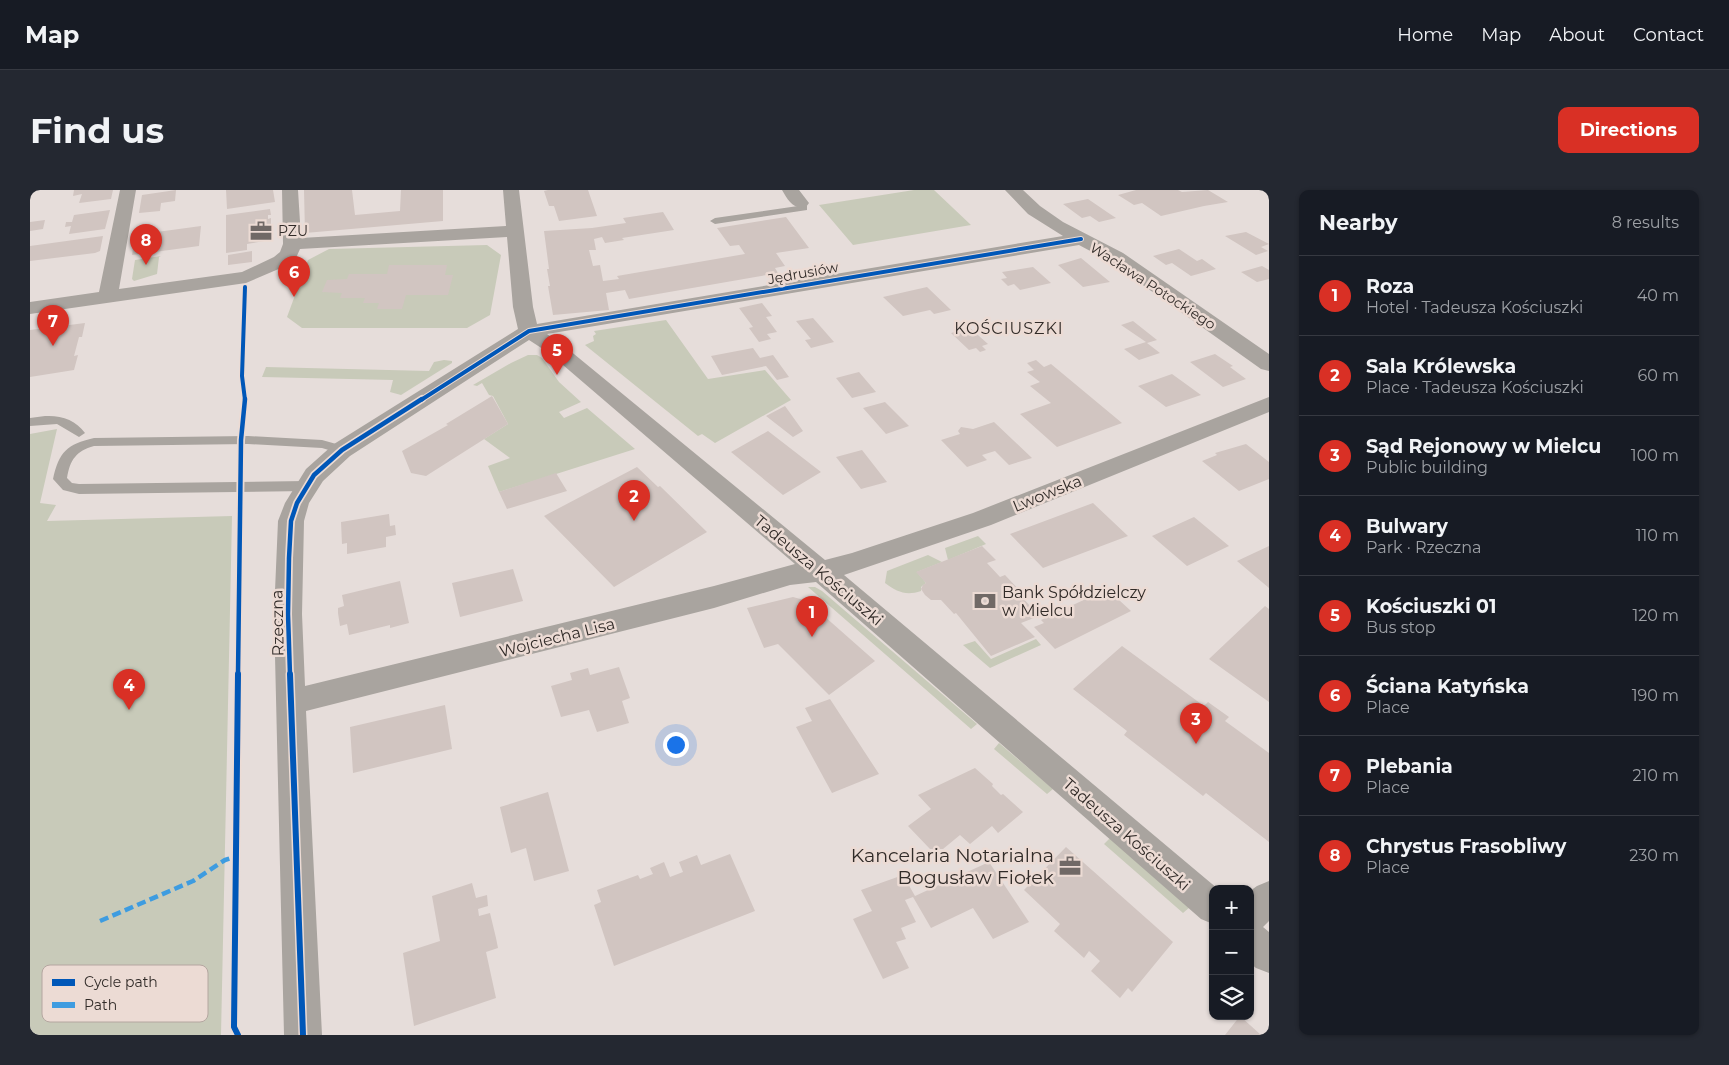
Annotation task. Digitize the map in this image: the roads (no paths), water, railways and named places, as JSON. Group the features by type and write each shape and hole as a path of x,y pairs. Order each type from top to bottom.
{"street":[{"path":"108,297 128,190"},
{"path":"30,308 246,277 281,261 289,254 292,244 290,190"},
{"path":"511,190 524,307 529,332"},
{"name":"Wacława Potockiego","path":"1014,190 1034,210 1116,258 1269,364"},
{"path":"292,244 515,231"},
{"name":"Jędrusiów","path":"529,332 1081,239"},
{"name":"Rzeczna","path":"303,1035 291,702 289,558 291,521 306,486 314,475 342,450 529,332"},
{"name":"Tadeusza Kościuszki","path":"529,332 556,348 708,478 821,571 1209,905"},
{"name":"Lwowska","path":"821,571 854,563 982,519 1269,404"},
{"name":"Wojciecha Lisa","path":"291,702 714,597 790,575 821,571"},
{"path":"1254,911 1269,898"},
{"path":"1254,942 1269,955"}],"lane":[{"path":"715,221 804,208 795,197"},
{"path":"30,422 55,418 69,423 79,433"},
{"path":"306,486 79,489 68,487 60,479 62,466 73,449 94,442 248,440 322,444 342,450"}],"place":[{"name":"PZU","path":"261,231"},
{"name":"Chrystus Frasobliwy","path":"146,265"},
{"name":"Ściana Katyńska","path":"294,297"},
{"name":"Plebania","path":"53,346"},
{"name":"Kościuszki 01","path":"557,375"},
{"name":"Sala Królewska","path":"634,521"},
{"name":"Bank Spółdzielczy w Mielcu","path":"985,601"},
{"name":"Roza","path":"812,637"},
{"name":"Bulwary","path":"129,710"},
{"name":"Sąd Rejonowy w Mielcu","path":"1196,744"},
{"name":"Kancelaria Notarialna Bogusław Fiołek","path":"1070,866"}],"district":[{"name":"KOŚCIUSZKI","path":"1009,328"}]}
